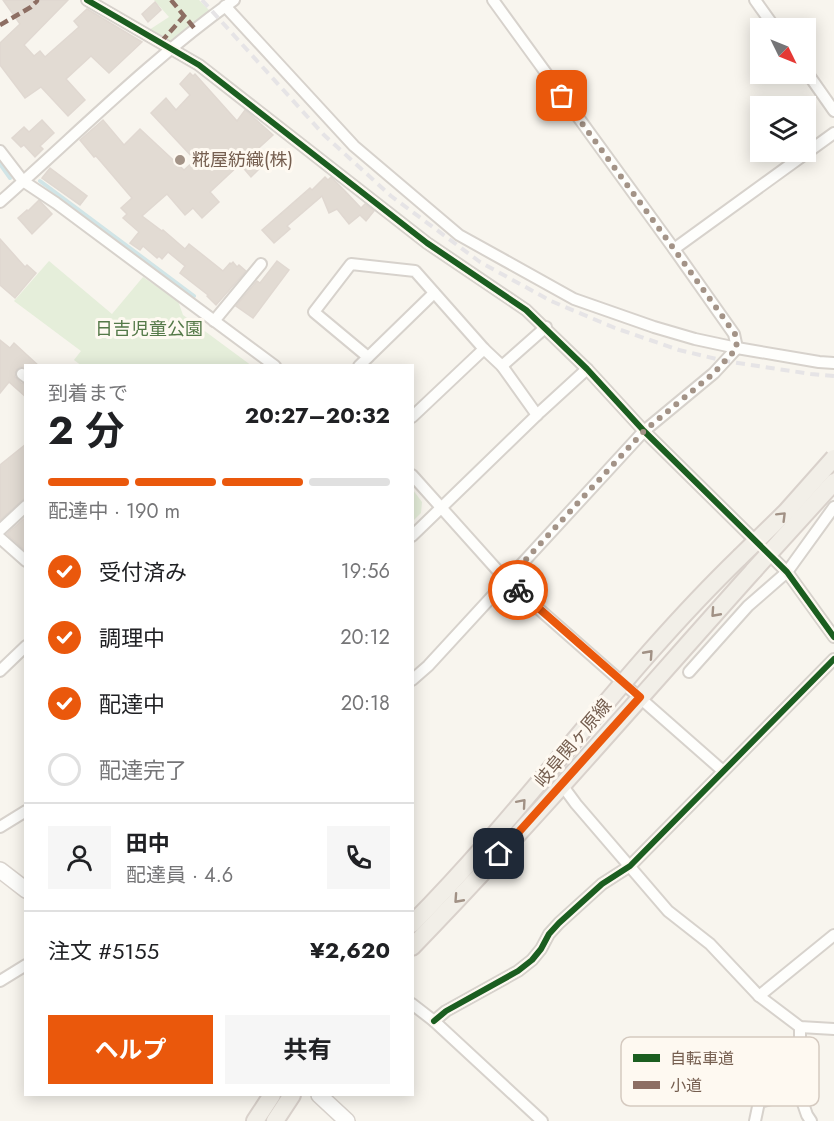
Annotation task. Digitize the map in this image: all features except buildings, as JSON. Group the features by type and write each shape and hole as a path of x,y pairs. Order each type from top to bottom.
{"main road":[{"name":"岐阜関ヶ原線","path":"414,922 469,864 624,682 716,580 786,512 834,458"},
{"name":"岐阜関ヶ原線","path":"414,945 562,785 834,482"},
{"path":"255,1121 271,1096"},
{"path":"275,1121 291,1096"}],"street":[{"path":"87,0 199,65 427,243 526,310 546,327 644,431 786,572 834,637"},
{"path":"492,0 735,334 737,348"},
{"path":"755,0 768,18"},
{"path":"0,202 172,48 229,3 354,146 459,235 574,299 654,327 737,348 834,363"},
{"path":"815,84 834,111"},
{"path":"674,249 834,133"},
{"path":"0,151 23,181 272,364"},
{"path":"214,321 261,264"},
{"path":"368,357 315,312 351,264 415,271 502,366 537,415"},
{"path":"360,364 434,293"},
{"path":"502,366 546,327"},
{"path":"414,678 428,666 644,431 714,373 737,348"},
{"path":"414,415 484,349"},
{"path":"414,534 587,369"},
{"path":"414,477 507,580 723,771"},
{"path":"689,672 748,606 786,572 834,507"},
{"path":"0,530 24,508"},
{"path":"0,538 24,559"},
{"path":"0,671 24,648"},
{"path":"434,1021 446,1011 518,971 532,960 559,923 602,884 630,866 834,659"},
{"path":"562,785 668,911 710,944 759,996 800,1027 834,1029"},
{"path":"0,827 24,812"},
{"path":"0,870 24,888"},
{"path":"759,996 834,935"},
{"path":"0,981 24,965"},
{"path":"414,1006 434,1021 542,1121"},
{"path":"800,1027 800,1037"},
{"path":"320,1096 347,1121"},
{"path":"755,1121 758,1106"},
{"path":"804,1106 811,1121"}],"green space":[{"path":"154,0 199,0 211,12 170,44 149,30 169,17"},
{"name":"日吉児童公園","path":"49,261 112,314 143,277 178,301 183,315 249,364 79,364 74,360 81,351 14,301"},
{"path":"414,491 422,502 421,513 414,520"}],"waterway":[{"path":"0,164 10,178"},
{"path":"40,181 194,296"}],"railway":[{"path":"202,0 324,135 391,196 480,262 551,301 615,328 679,350 725,361 834,376"}],"marked path":[{"path":"0,25 31,7 37,0"},
{"path":"171,0 195,29"},
{"path":"161,42 184,16"}],"cycle path":[{"path":"87,0 199,65 427,243 526,310 787,572 834,637"},
{"path":"434,1021 446,1011 518,971 532,960 559,923 602,884 630,866 834,659"}],"way so far":[{"path":"518,590 507,580 644,431 714,373 737,348 735,334 562,96"}],"place":[{"name":"糀屋紡織(株)","path":"180,160"}],"route":[{"path":"499,854 640,697 518,590"}]}
